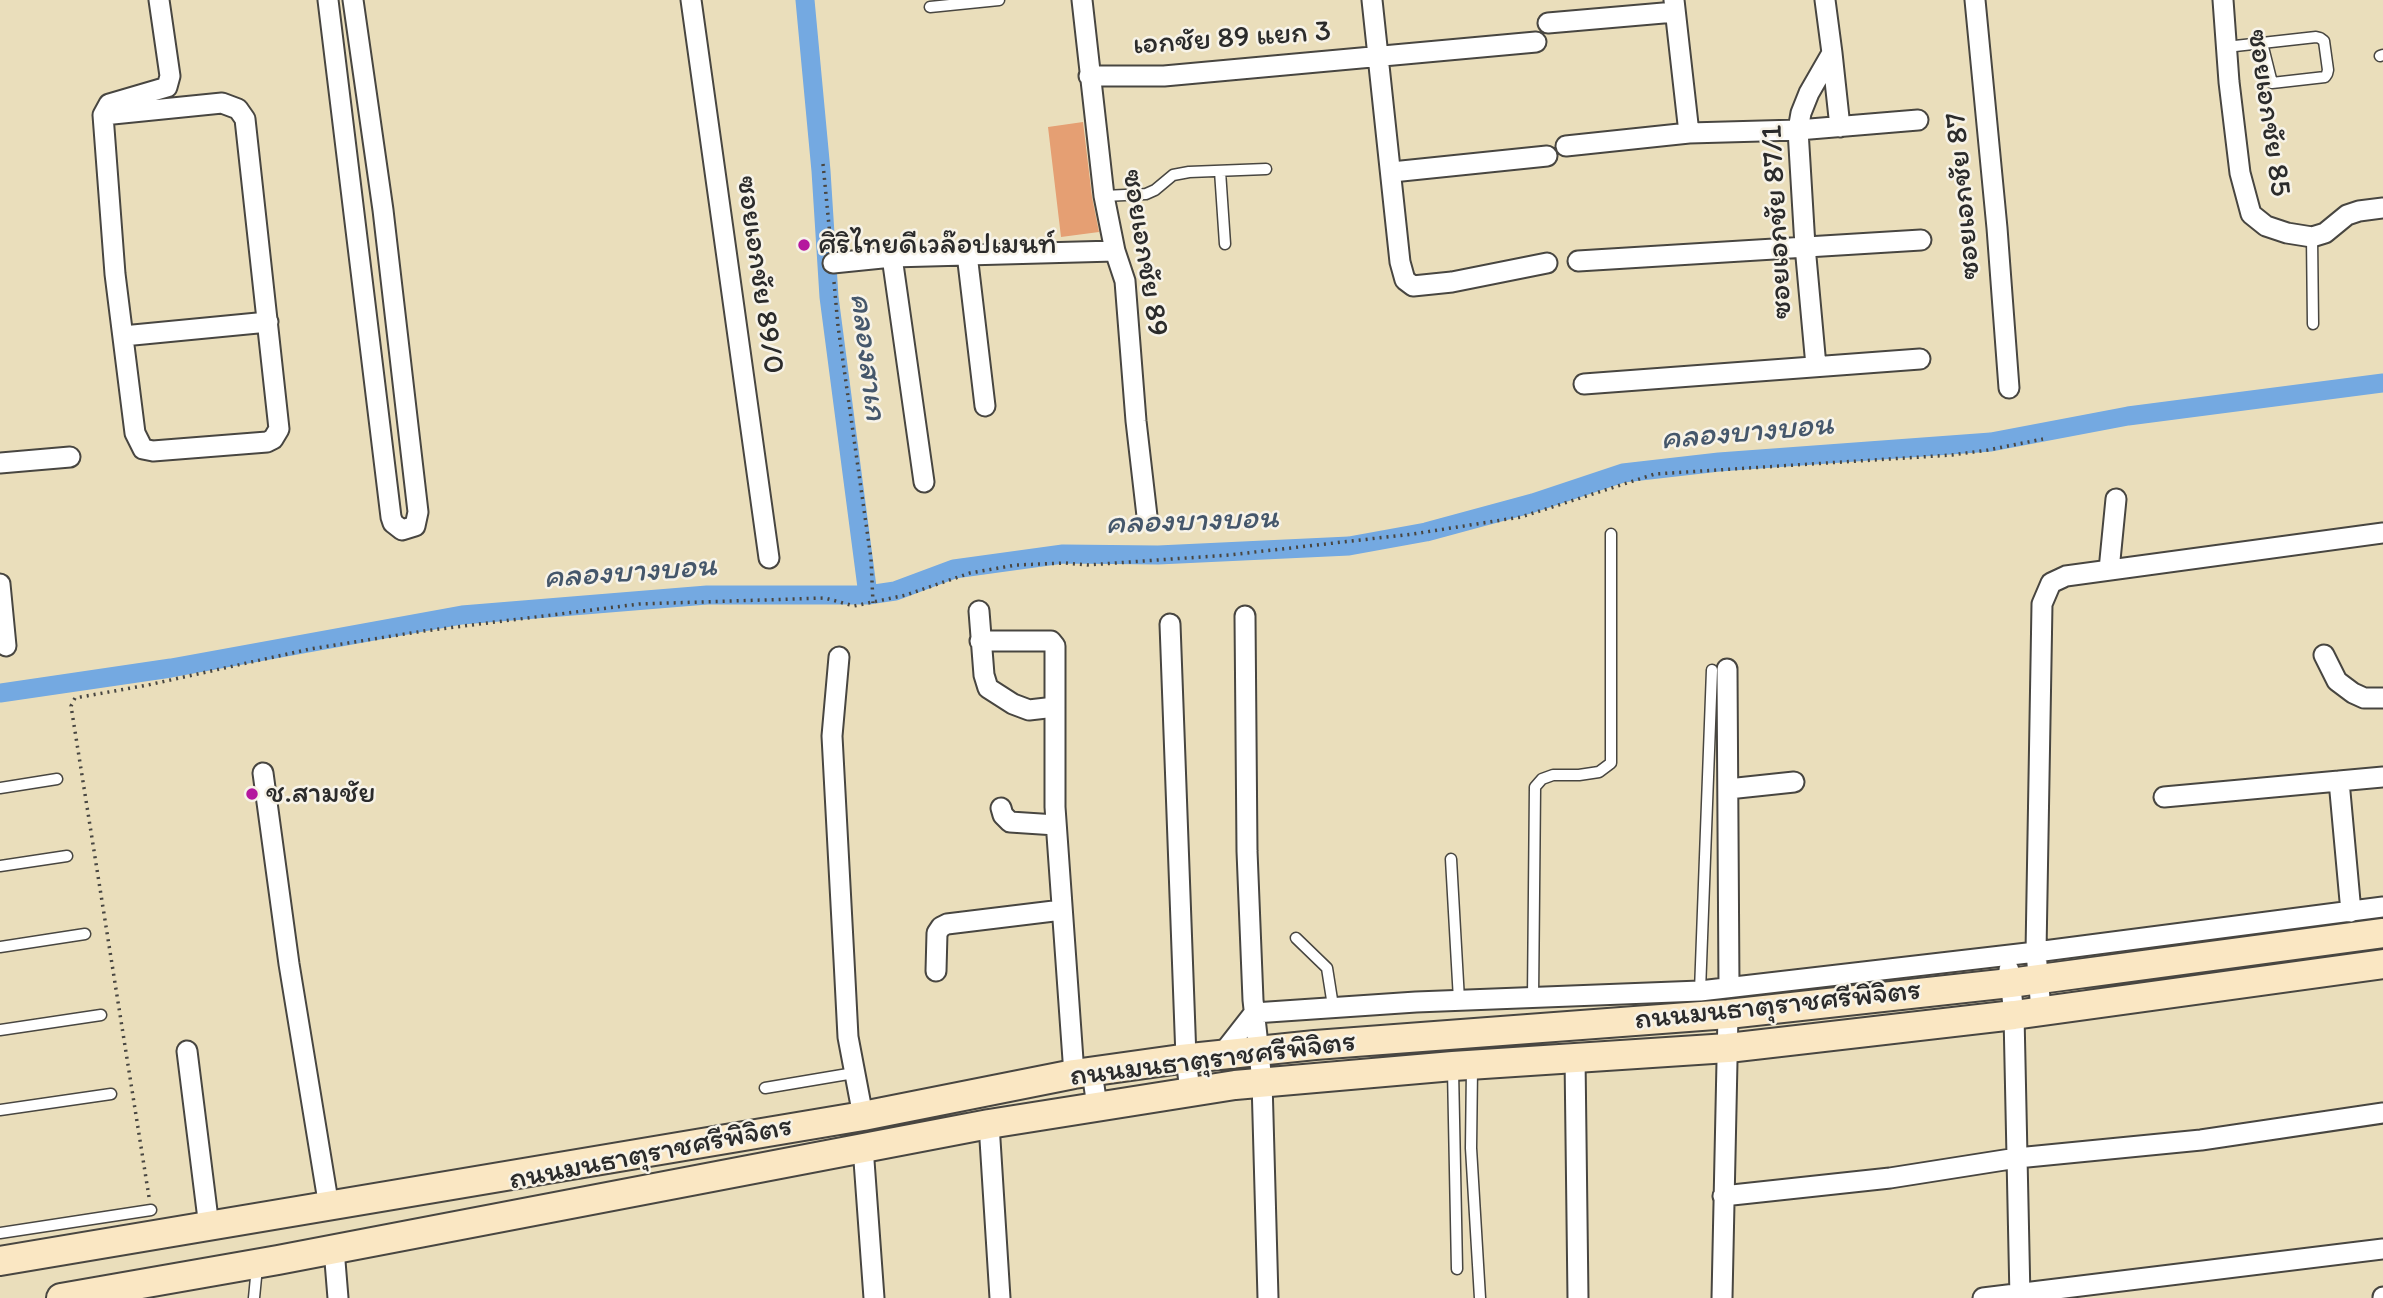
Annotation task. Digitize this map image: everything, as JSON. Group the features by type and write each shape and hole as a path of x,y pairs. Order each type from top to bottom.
{"street":[{"path":"103,115 222,103 238,109 245,119 279,429 273,439 267,442 153,451 143,449 135,433 113,248 103,115 109,103 167,88 170,76 159,0"},
{"path":"328,0 391,517 393,523 402,530 415,526 418,512 383,210 353,0"},
{"name":"ซอยเอกชัย 89/0","path":"691,0 769,558"},
{"name":"ซอยเอกชัย 89","path":"1082,0 1104,196 1115,251 1125,281 1147,516"},
{"path":"1372,0 1400,262 1405,280 1410,286 1452,282 1547,263"},
{"path":"1825,0 1840,127"},
{"name":"ซอยเอกชัย 87","path":"1975,0 1995,201 2009,388"},
{"name":"ซอยเอกชัย 85","path":"2223,0 2240,173 2250,214 2266,226 2312,237"},
{"path":"1548,23 1675,6 1689,134"},
{"name":"เอกชัย 89 แยก 3","path":"1089,76 1164,76 1536,42"},
{"name":"ซอยเอกชัย 87/1","path":"1816,366 1798,131 1808,93 1832,53"},
{"path":"1566,146 1689,134 1798,131 1919,120"},
{"path":"1392,172 1547,156"},
{"path":"2312,237 2325,233 2347,215 2383,208"},
{"path":"1578,261 1921,240"},
{"path":"833,263 892,257 1115,251"},
{"path":"967,254 985,406"},
{"path":"892,257 924,482"},
{"path":"123,336 268,323"},
{"path":"1584,384 1920,359"},
{"path":"0,463 70,457"},
{"path":"2109,570 2116,499"},
{"path":"2020,1296 2017,1158 2028,1013 2039,979 2036,951 2042,604 2051,583 2066,576 2383,533"},
{"path":"0,584 6,646"},
{"path":"979,611 984,675 988,688 1029,710 1055,708"},
{"path":"1245,616 1248,851 1254,1013 1262,1081 1268,1298"},
{"path":"1170,624 1186,1058 1190,1091"},
{"path":"981,641 1054,643 1056,825 1062,909 1083,1073 1097,1106"},
{"path":"2324,655 2337,681 2345,687 2364,698 2383,698"},
{"path":"839,657 832,736 848,1037 863,1116"},
{"path":"1720,669 1728,789 1711,1021 1723,1196 1722,1298"},
{"path":"262,773 289,964 329,1206"},
{"path":"2164,797 2383,777"},
{"path":"2339,781 2351,912"},
{"path":"1728,789 1794,782"},
{"path":"1001,808 1003,815 1010,822 1056,825"},
{"name":"ถนนมนธาตุราชศรีพิจิตร","path":"61,1298 334,1249 989,1124 1262,1081 1575,1057 1711,1021 2008,954 2383,907"},
{"path":"936,971 937,933 947,924 1062,909"},
{"name":"ถนนมนธาตุราชศรีพิจิตร","path":"1222,1054 1254,1013 1333,1006 1533,998 1711,1021 2383,933"},
{"path":"2008,954 2010,983 2028,1013"},
{"name":"ถนนมนธาตุราชศรีพิจิตร","path":"0,1261 863,1116 1083,1073 1186,1058 1259,1050 1711,1021 2028,1013 2383,964"},
{"path":"187,1051 209,1227"},
{"path":"1575,1057 1578,1298"},
{"path":"1723,1196 1890,1178 2017,1158 2201,1140 2383,1113"},
{"path":"989,1124 1000,1298"},
{"path":"863,1147 874,1298"},
{"path":"334,1249 338,1298"},
{"path":"1983,1298 2020,1296 2383,1249"}],"lane":[{"path":"930,7 999,0"},
{"path":"2227,47 2262,43 2320,38 2324,41 2327,74 2325,77 2272,83 2262,43"},
{"path":"1104,196 1146,194 1173,175 1189,172 1266,169"},
{"path":"1220,171 1224,244"},
{"path":"2312,237 2313,324"},
{"path":"1533,998 1535,787 1542,779 1553,775 1599,772 1611,763 1611,534"},
{"path":"1711,1021 1720,669"},
{"path":"0,788 57,779"},
{"path":"0,866 67,856"},
{"path":"1451,859 1459,1000"},
{"path":"0,947 85,934"},
{"path":"1296,938 1327,968 1333,1006"},
{"path":"0,1030 101,1015"},
{"path":"1457,1269 1463,1065"},
{"path":"1463,1065 1480,1298"},
{"path":"765,1088 854,1073"},
{"path":"0,1110 111,1094"},
{"path":"0,1233 151,1210"},
{"path":"254,1298 257,1263"}],"path":[{"path":"823,164 838,326 871,559 873,603"},
{"path":"151,1210 71,706 75,698 148,685 310,649 424,631 639,604 825,598 846,605 873,603 906,595 970,573 1016,565 1087,565 1229,555 1413,534 1521,517 1655,474 1952,455 2043,439"}],"building":[{"path":"1083,122 1099,232 1061,237 1048,127"}],"waterway":[{"name":"คลองสาเก","path":"805,0 821,171 829,297 868,595"},
{"name":"คลองบางบอน","path":"0,693 171,668 462,615 707,595 868,595 895,591 954,569 1063,554 1158,555 1349,546 1426,532 1533,503 1623,473 1719,462 1991,442 2128,416 2383,383"}],"place":[{"name":"ศิริไทยดีเวล๊อปเมนท์","path":"804,245"},
{"name":"ช.สามชัย","path":"252,794"}]}
